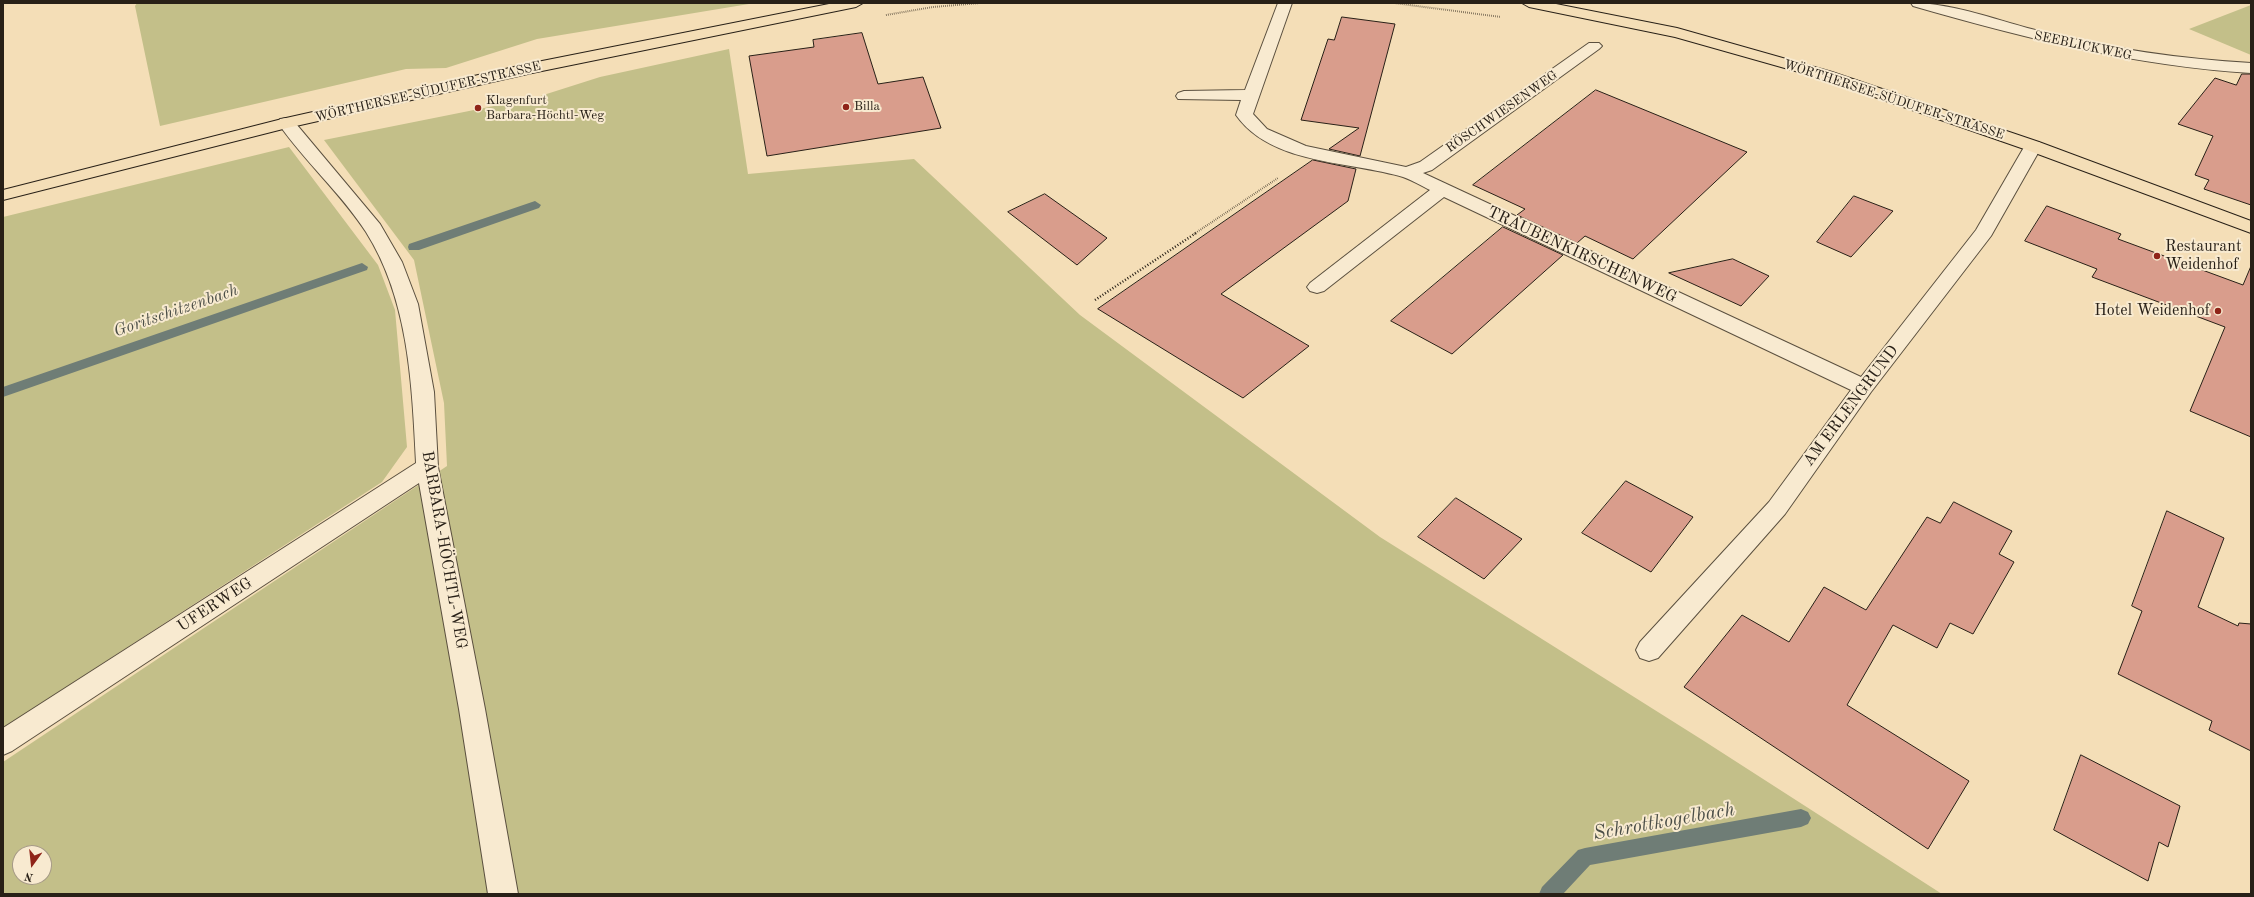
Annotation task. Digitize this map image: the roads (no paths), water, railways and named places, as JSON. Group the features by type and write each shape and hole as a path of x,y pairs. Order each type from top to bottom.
{"main road":[{"name":"WÖRTHERSEE-SÜDUFER-STRASSE","path":"3,195 286,123 532,68 856,3"},
{"name":"WÖRTHERSEE-SÜDUFER-STRASSE","path":"1529,3 1677,32 1826,75 2032,146 2251,227"}],"street":[{"path":"1286,3 1250,95 1244,115 1261,133 1313,154 1408,173 1442,190 1317,287"},
{"name":"SEEBLICKWEG","path":"1918,3 2026,34 2099,51 2151,60 2251,68"},
{"name":"RÖSCHWIESENWEG","path":"1408,173 1426,166 1594,46"},
{"path":"1184,96 1250,95"},
{"name":"BARBARA-HÖCHTL-WEG","path":"286,123 373,228 393,262 408,304 423,392 427,467 472,709 503,894"},
{"name":"AM ERLENGRUND","path":"1648,650 1776,508 1864,387 1984,232 2032,146"},
{"name":"TRAUBENKIRSCHENWEG","path":"1442,190 1864,387"},
{"name":"UFERWEG","path":"3,743 427,467"}],"waterway":[{"path":"414,247 535,205"},
{"name":"Goritschitzenbach","path":"3,392 362,267"},
{"name":"Schrottkogelbach","path":"1549,894 1585,857 1801,818"}],"place":[{"name":"Billa","path":"846,107"},
{"name":"Klagenfurt Barbara-Höchtl-Weg","path":"478,108"},
{"name":"Restaurant Weidenhof","path":"2157,256"},
{"name":"Hotel Weidenhof","path":"2218,311"}]}
